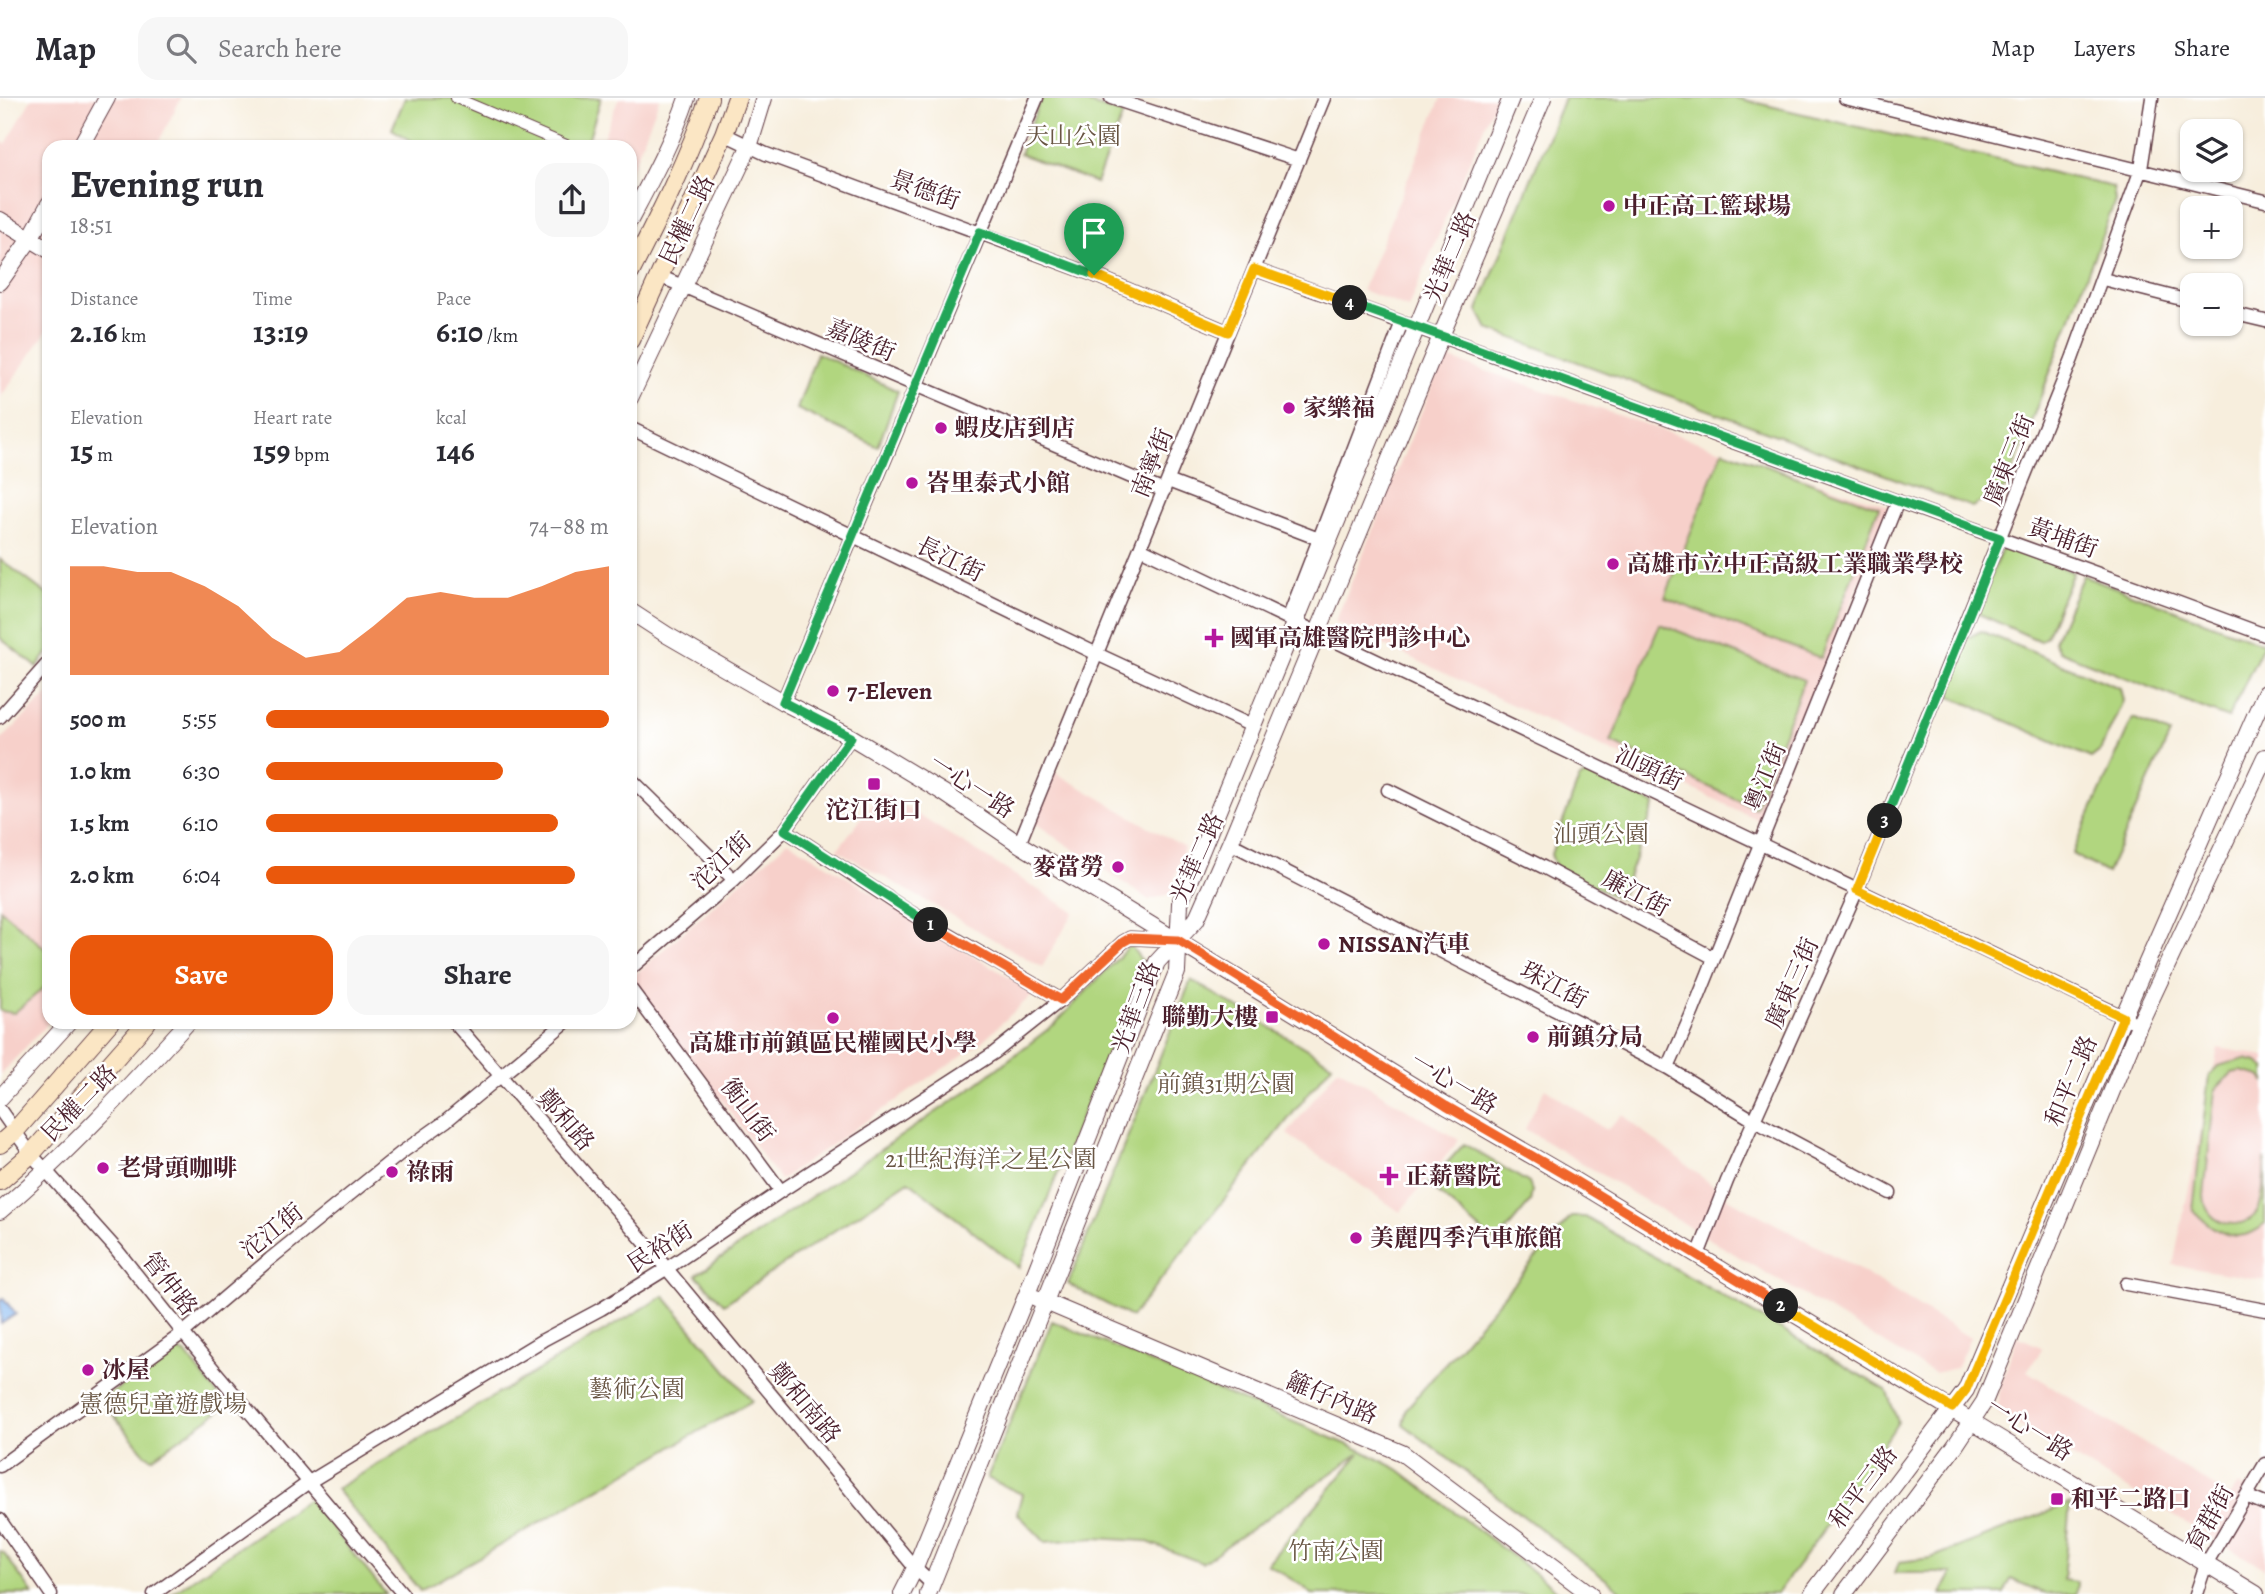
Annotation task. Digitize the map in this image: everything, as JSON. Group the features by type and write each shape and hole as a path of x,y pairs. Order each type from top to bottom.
{"main road":[{"name":"民權二路","path":"637,259 671,191 709,98"},
{"name":"民權二路","path":"637,325 724,134 737,98"},
{"name":"民權二路","path":"0,1144 104,1029"},
{"name":"民權二路","path":"0,1181 31,1154 142,1029"}],"street":[{"path":"84,140 107,98"},
{"path":"456,98 554,140"},
{"name":"民權二路","path":"637,207 681,117 687,98"},
{"name":"民權二路","path":"637,383 749,147 764,98"},
{"path":"783,702 1037,98"},
{"path":"1111,98 1299,160"},
{"name":"南寧街","path":"1019,844 1324,98"},
{"name":"光華二路","path":"1178,940 1180,903 1252,726 1291,620 1359,464 1409,325 1511,98"},
{"name":"光華二路","path":"1178,940 1196,920 1230,843 1441,336 1544,98"},
{"name":"廣東三街","path":"1698,1255 1727,1181 1857,890 2103,279 2141,169 2152,98"},
{"path":"1850,99 2265,201"},
{"name":"景德街","path":"724,134 749,147 1094,275 1228,332"},
{"path":"0,282 42,218"},
{"path":"0,220 42,246"},
{"name":"黃埔街","path":"1254,269 2265,635"},
{"name":"嘉陵街","path":"659,276 916,386 1166,486 1319,539"},
{"path":"2103,279 2180,300"},
{"path":"2243,316 2265,321"},
{"path":"1291,620 1319,539 1409,325"},
{"name":"長江街","path":"637,431 1252,726"},
{"path":"1359,464 1383,474"},
{"name":"粵江街","path":"1668,1069 1898,501"},
{"name":"汕頭街","path":"1140,548 2139,1025"},
{"name":"一心一路","path":"637,616 944,793 1019,844 1446,1106 1572,1179 2256,1594"},
{"path":"0,717 42,670"},
{"name":"和平二路","path":"1952,1408 1966,1390 2123,1017 2263,702"},
{"name":"沱江街","path":"637,963 734,880 785,830 851,737"},
{"name":"和平二路","path":"1972,1420 1984,1402 2139,1025 2265,757"},
{"path":"637,785 734,880"},
{"name":"廉江街","path":"1388,790 1544,867 1714,958"},
{"path":"785,830 908,911 1061,1000"},
{"name":"珠江街","path":"1230,843 1668,1069 1755,1121 1890,1193"},
{"name":"民裕街","path":"154,1594 309,1482 543,1340 667,1269 994,1053 1061,1000 1123,942 1130,938 1178,940"},
{"name":"光華三路","path":"902,1594 1027,1294 1157,962 1178,940"},
{"name":"光華三路","path":"931,1590 1177,972 1178,940"},
{"name":"衡山街","path":"637,997 782,1191"},
{"path":"0,1098 63,1029"},
{"name":"民權二路","path":"0,1211 46,1172 182,1029"},
{"name":"鄭和路","path":"460,1029 648,1246"},
{"name":"沱江街","path":"0,1466 183,1333 401,1153 446,1121 558,1029"},
{"name":"管仲路","path":"0,1110 31,1154 116,1248 183,1333 402,1594"},
{"name":"鄭和南路","path":"648,1246 931,1590"},
{"path":"2126,1284 2265,1310"},
{"name":"籬仔內路","path":"1027,1294 1402,1453 1590,1594"},
{"name":"和平三路","path":"1812,1594 1952,1408"},
{"name":"和平三路","path":"1844,1594 1972,1420"},
{"name":"育群街","path":"2196,1594 2206,1564 2265,1464"},
{"path":"2246,1496 2265,1504"},
{"path":"0,1520 51,1594"}],"shaded area":[{"path":"32,98 181,98 160,140 42,140 42,338 0,398 0,141 6,144"},
{"path":"619,98 660,98 637,156 637,140 602,140"},
{"path":"1441,98 1496,98 1408,308 1362,290"},
{"name":"高雄市立中正高級工業職業學校","path":"1444,357 1889,506 1765,823 1335,622"},
{"path":"42,700 43,1029 0,1075 0,741"},
{"path":"1054,772 1184,847 1170,894 1149,900 1035,823"},
{"path":"881,792 1074,912 1042,967 837,850"},
{"name":"高雄市前鎮區民權國民小學","path":"788,841 1034,993 979,1044 780,1180 637,986 637,973"},
{"path":"2218,1048 2265,1056 2265,1280 2173,1265"},
{"name":"正薪醫院","path":"1338,1068 1459,1140 1400,1212 1287,1134"},
{"path":"1545,1088 1606,1130 1623,1114 1730,1199 1851,1265 1970,1338 1956,1368 1934,1373 1525,1129"},
{"path":"2017,1336 2043,1348 2027,1371 2229,1496 2238,1485 2265,1497 2265,1569 1999,1414 1998,1394"}],"green space":[{"path":"405,98 601,98 588,140 410,140 392,129"},
{"name":"天山公園","path":"1041,98 1071,98 1123,114 1096,183 1020,154"},
{"path":"1564,98 1736,98 2113,187 2115,201 2006,488 1972,507 1488,329 1478,310"},
{"path":"817,353 898,391 878,447 797,409"},
{"path":"1723,450 1879,507 1821,658 1665,598"},
{"path":"2007,546 2073,572 2046,637 2040,641 1979,614 1978,606 2002,549"},
{"path":"0,559 42,591 42,660 37,667 0,638"},
{"path":"2083,575 2264,644 2228,718 2059,651 2054,641"},
{"path":"1660,624 1804,680 1755,808 1611,742"},
{"path":"1981,631 2120,688 2123,701 2100,751 2091,758 1950,696 1948,685 1967,638"},
{"path":"2133,718 2170,734 2107,873 2072,854"},
{"name":"汕頭公園","path":"1590,772 1655,804 1620,899 1556,868 1551,854 1579,779"},
{"path":"0,909 42,946 42,989 14,1013 0,1011"},
{"name":"21世紀海洋之星公園","path":"1130,945 1144,964 1019,1268 909,1181 724,1304 696,1275 973,1087 1056,1023"},
{"name":"前鎮31期公園","path":"1191,980 1332,1064 1131,1317 1068,1284"},
{"path":"2245,1059 2258,1062 2265,1068 2265,1081 2261,1076 2241,1071 2232,1073 2215,1090 2204,1196 2205,1204 2214,1218 2236,1224 2250,1219 2261,1203 2265,1158 2265,1224 2255,1231 2236,1236 2209,1225 2193,1210 2209,1075 2218,1066"},
{"path":"1464,1144 1529,1183 1532,1191 1530,1202 1496,1243 1428,1184"},
{"path":"1571,1217 1585,1217 1886,1390 1898,1422 1777,1594 1625,1594 1403,1424 1407,1408"},
{"name":"藝術公園","path":"664,1296 752,1401 420,1591 336,1489"},
{"name":"竹南公園","path":"1052,1321 1363,1451 1398,1469 1562,1594 1311,1594 1267,1564 1360,1453 1202,1563 1145,1541 1095,1538 1045,1542 1017,1513 1022,1494 987,1478"},
{"name":"憲德兒童遊戲場","path":"174,1350 185,1353 222,1400 222,1409 152,1458 145,1454 106,1406 104,1398"},
{"path":"309,1499 386,1594 171,1594"},
{"path":"2070,1503 2063,1580 2077,1582 2076,1594 2046,1594 2011,1579 2004,1594 1941,1594 1952,1573 1895,1573 1899,1562 1931,1558"},
{"path":"0,1551 3,1552 33,1594 0,1594"}],"water":[{"path":"3,1298 16,1314 1,1324 0,1301"}],"place":[{"name":"中正高工籃球場","path":"1609,206"},
{"name":"家樂福","path":"1289,408"},
{"name":"蝦皮店到店","path":"941,428"},
{"name":"峇里泰式小館","path":"912,483"},
{"name":"高雄市立中正高級工業職業學校","path":"1613,564"},
{"name":"國軍高雄醫院門診中心","path":"1214,638"},
{"name":"7-Eleven","path":"833,691"},
{"name":"沱江街口","path":"874,784"},
{"name":"麥當勞","path":"1118,867"},
{"name":"NISSAN汽車","path":"1324,944"},
{"name":"聯勤大樓","path":"1272,1017"},
{"name":"高雄市前鎮區民權國民小學","path":"833,1018"},
{"name":"前鎮分局","path":"1533,1037"},
{"name":"老骨頭咖啡","path":"103,1168"},
{"name":"祿雨","path":"392,1172"},
{"name":"正薪醫院","path":"1389,1176"},
{"name":"美麗四季汽車旅館","path":"1356,1238"},
{"name":"冰屋","path":"88,1370"},
{"name":"和平二路口","path":"2057,1499"}],"route":[{"path":"980,232 1094,275 1228,332 1254,269 2000,538 1857,890 2123,1017 1966,1390 1952,1408 1446,1106 1178,940 1130,938 1061,1000 908,911 785,830 851,737 783,702 980,232"}]}
